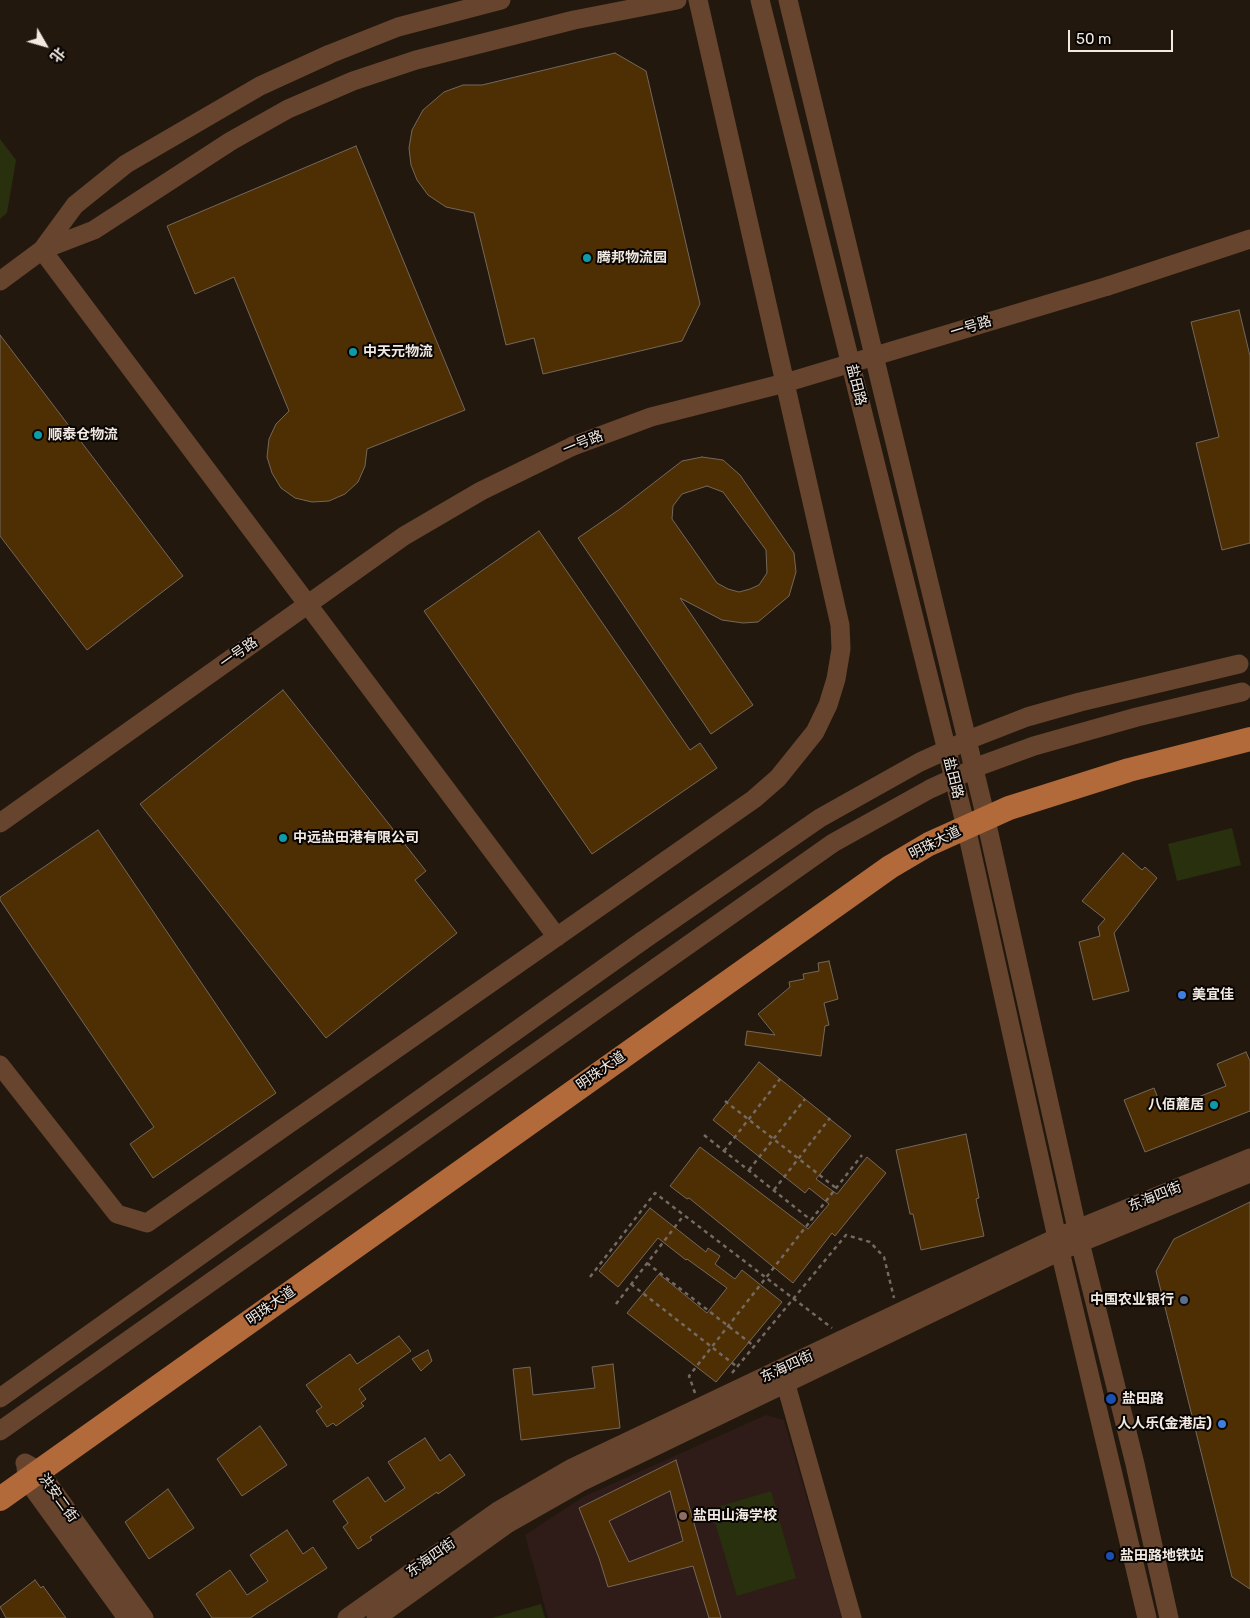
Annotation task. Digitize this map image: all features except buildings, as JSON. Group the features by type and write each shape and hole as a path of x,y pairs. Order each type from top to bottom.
{"main road":[{"name":"明珠大道","path":"0,1499 30,1471 835,904 890,867 930,844 1005,793 1099,762 1250,723"},
{"name":"明珠大道","path":"974,814 1250,739"},
{"name":"明珠大道","path":"0,1480 30,1471"}],"street":[{"path":"42,250 75,205 126,164 260,86 330,54 398,27 501,0"},
{"path":"0,281 42,250 94,230 231,141 288,109 353,81 416,60 574,20 677,0"},
{"path":"0,1065 117,1214 147,1223 754,799 796,758 816,732 828,705 836,680 841,649 840,625 698,0"},
{"name":"盐田路","path":"760,0 974,814 1079,1236 1169,1618"},
{"name":"盐田路","path":"788,0 974,814 1059,1244 1147,1618"},
{"name":"一号路","path":"0,822 404,536 481,491 573,446 651,418 785,383 1108,286 1250,239"},
{"path":"42,250 557,937"},
{"path":"0,1398 642,941 820,818 920,762 972,738 1027,717 1080,702 1244,662"},
{"path":"0,1431 833,843 930,789 982,766 1051,741 1137,717 1246,691"},
{"name":"东海四街","path":"1079,1236 1250,1158"},
{"name":"东海四街","path":"376,1618 507,1524 572,1486 784,1377 1059,1244 1250,1173"},
{"path":"784,1377 852,1618"},
{"name":"东海四街","path":"347,1618 498,1511 572,1468 784,1377"},
{"name":"洪安二街","path":"30,1471 127,1618"},
{"name":"洪安二街","path":"30,1471 144,1618"}],"path":[{"path":"724,1151 780,1079"},
{"path":"749,1170 805,1099"},
{"path":"725,1101 836,1188"},
{"path":"774,1190 830,1118"},
{"path":"704,1135 811,1220"},
{"path":"697,1400 689,1376 862,1155"},
{"path":"590,1276 655,1193 832,1328"},
{"path":"616,1304 684,1215"},
{"path":"731,1374 846,1235 870,1242 884,1257 896,1307"},
{"path":"647,1263 754,1346"},
{"path":"631,1284 737,1367"}],"shaded area":[{"name":"盐田山海学校","path":"766,1415 784,1420 842,1618 548,1618 525,1535 583,1497"}],"green space":[{"path":"0,139 16,160 7,213 0,219"},
{"path":"1232,828 1241,865 1177,881 1168,844"},
{"path":"771,1491 796,1578 737,1596 711,1509"},
{"path":"541,1604 545,1618 492,1618"}],"place":[{"name":"腾邦物流园","path":"587,258"},
{"name":"中天元物流","path":"353,352"},
{"name":"顺泰仓物流","path":"38,435"},
{"name":"中远盐田港有限公司","path":"283,838"},
{"name":"美宜佳","path":"1182,995"},
{"name":"八佰麓居","path":"1214,1105"},
{"name":"中国农业银行","path":"1184,1300"},
{"name":"盐田路","path":"1111,1399"},
{"name":"人人乐(金港店)","path":"1222,1424"},
{"name":"盐田山海学校","path":"683,1516"},
{"name":"盐田路地铁站","path":"1110,1556"}]}
